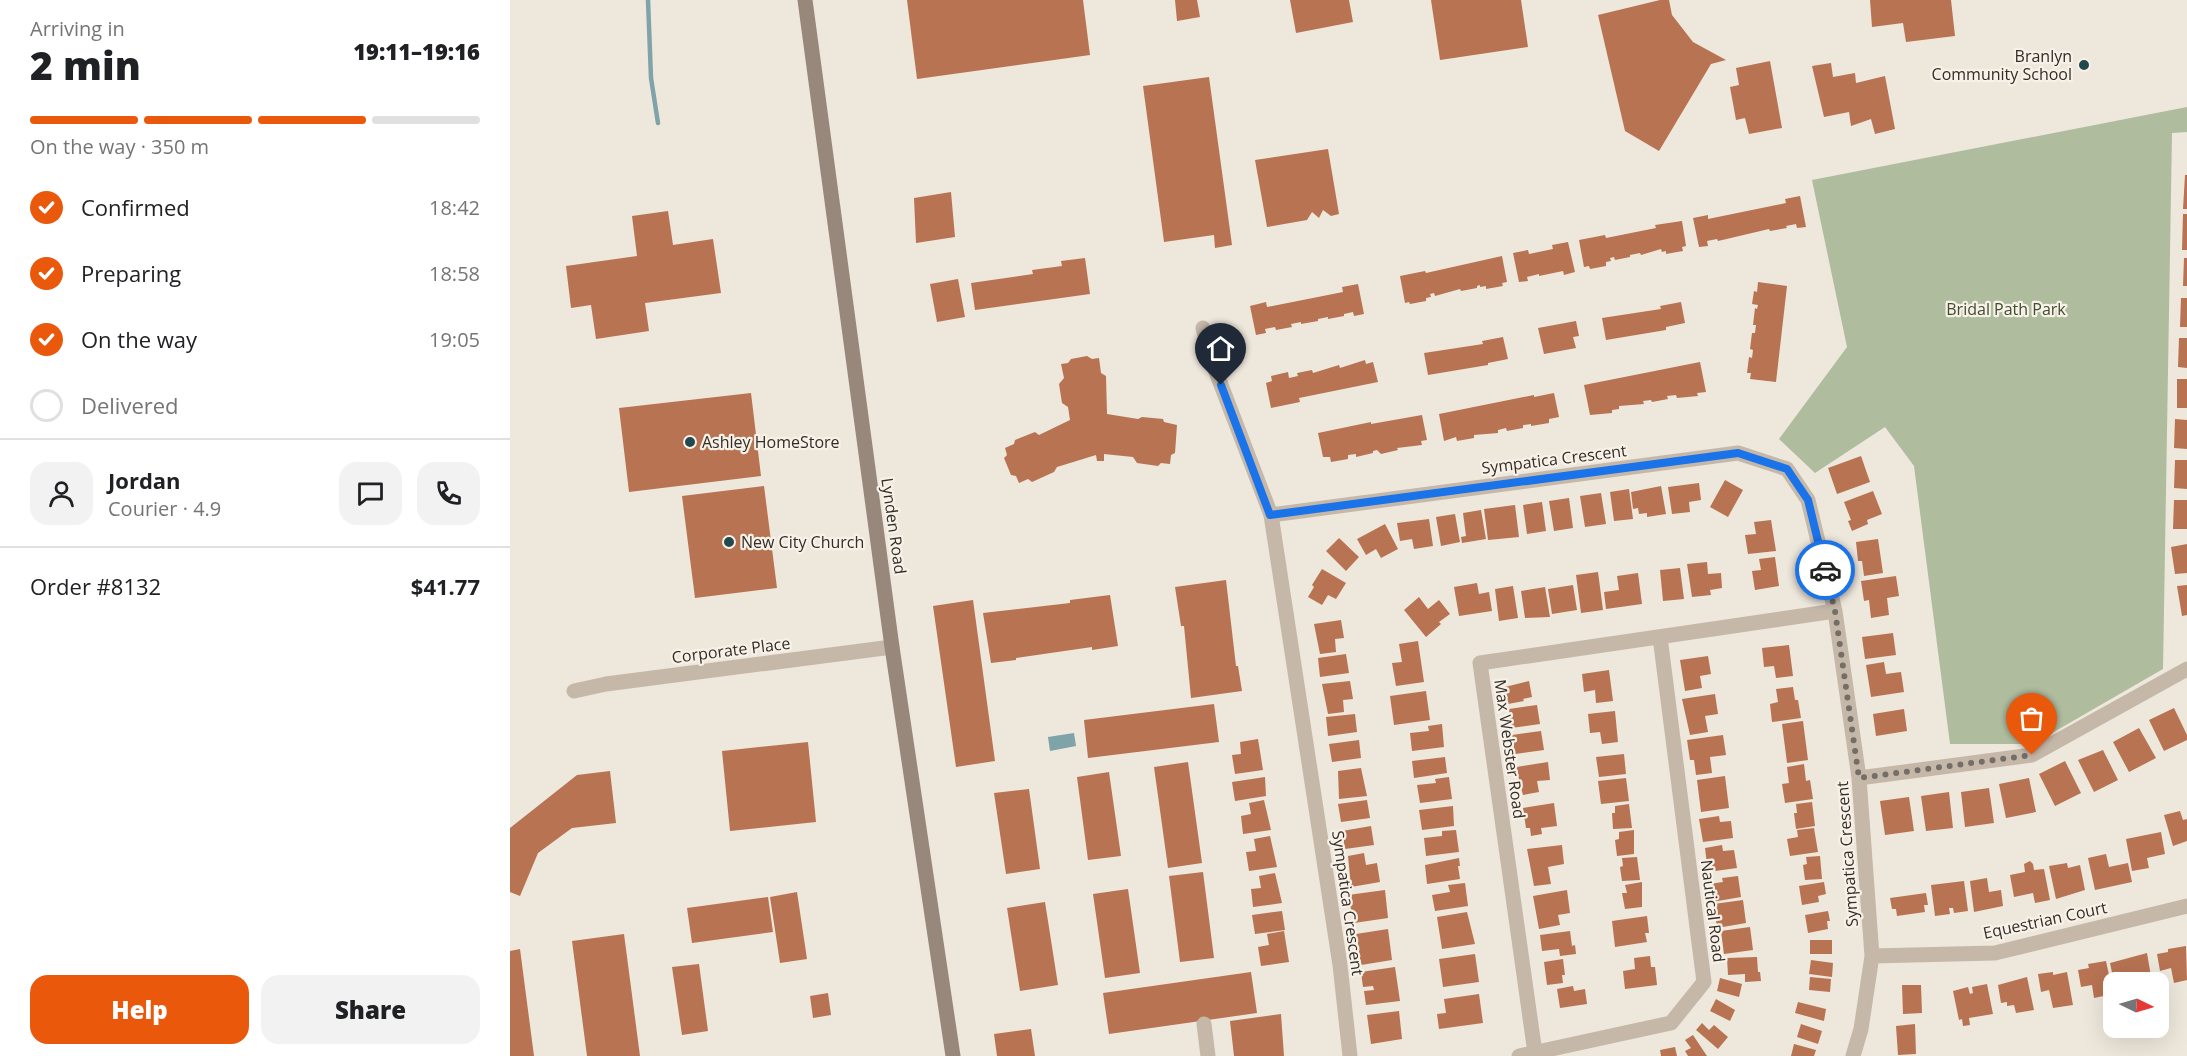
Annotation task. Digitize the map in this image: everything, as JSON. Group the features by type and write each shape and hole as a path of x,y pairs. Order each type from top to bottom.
{"main road":[{"name":"Lynden Road","path":"805,0 892,648 953,1056"}],"street":[{"path":"1203,327 1213,364 1270,515"},
{"name":"Sympatica Crescent","path":"1350,1056 1340,965 1270,515 1738,453 1787,469 1808,500 1835,611 1859,778 1872,956 1861,1029 1853,1056"},
{"name":"Max Webster Road","path":"1535,1053 1480,663 1835,611"},
{"name":"Nautical Road","path":"1519,1056 1671,1023 1704,982 1660,636"},
{"name":"Corporate Place","path":"574,691 606,684 892,648"},
{"path":"1859,778 2032,755 2187,669"},
{"name":"Equestrian Court","path":"1872,956 1995,953 2187,906"},
{"path":"1204,1024 1208,1056"}],"green space":[{"name":"Bridal Path Park","path":"2187,107 2187,132 2172,133 2163,669 2033,744 1950,744 1914,466 1885,427 1815,473 1779,439 1847,347 1812,180"}],"water":[{"path":"1074,733 1076,746 1050,751 1048,737"}],"building":[{"path":"907,0 1083,0 1090,55 917,79"},
{"path":"1175,0 1197,0 1200,17 1177,21"},
{"path":"1290,0 1349,0 1353,22 1296,33"},
{"path":"1431,0 1521,0 1528,47 1440,60"},
{"path":"1660,0 1669,0 1672,15 1693,42 1726,60 1711,64 1659,151 1625,131 1598,15"},
{"path":"1870,0 1951,0 1955,36 1906,42 1903,23 1872,27"},
{"path":"1770,61 1782,128 1749,134 1745,118 1736,120 1730,87 1739,85 1736,68"},
{"path":"1831,63 1833,77 1855,73 1856,83 1885,76 1895,129 1875,134 1871,119 1851,126 1849,112 1824,117 1812,66"},
{"path":"1209,77 1232,245 1215,248 1214,235 1164,242 1143,86"},
{"path":"1328,149 1339,214 1331,216 1323,210 1319,218 1312,212 1307,220 1267,227 1255,160"},
{"path":"2185,175 2187,175 2187,209 2183,209"},
{"path":"951,192 955,237 916,243 914,198"},
{"path":"1800,196 1806,227 1797,228 1796,224 1786,226 1787,228 1770,231 1769,229 1718,241 1717,239 1707,241 1708,246 1699,247 1693,218 1708,215 1708,219 1786,203 1785,199"},
{"path":"668,211 673,245 713,239 721,293 645,303 649,331 596,339 591,305 571,308 566,266 637,256 632,216"},
{"path":"2183,214 2187,214 2187,250 2182,250"},
{"path":"1682,221 1686,246 1682,247 1683,251 1666,254 1666,251 1662,252 1661,249 1615,260 1614,257 1610,258 1611,261 1606,262 1606,266 1590,269 1589,266 1584,267 1579,240 1605,235 1606,238 1656,228 1655,225"},
{"path":"1568,242 1575,272 1564,275 1563,271 1539,276 1539,274 1527,277 1528,281 1519,282 1513,253 1528,250 1529,254 1553,249 1552,245"},
{"path":"1502,256 1507,282 1502,283 1503,286 1486,289 1486,286 1480,287 1480,285 1477,288 1461,291 1460,289 1435,296 1434,293 1430,294 1431,297 1426,298 1426,301 1405,303 1400,276 1425,271 1426,273"},
{"path":"1085,258 1090,294 975,310 971,283 1033,274 1032,270 1062,266 1061,261"},
{"path":"2184,258 2187,258 2187,286 2183,286"},
{"path":"958,279 965,317 937,322 930,284"},
{"path":"1758,282 1787,286 1776,382 1750,379 1751,373 1747,373 1749,357 1752,358 1753,350 1750,349 1752,333 1755,333 1756,325 1753,325 1755,308 1757,309 1758,305 1752,304"},
{"path":"1358,284 1364,314 1354,316 1353,312 1344,314 1344,316 1291,324 1292,327 1276,330 1275,327 1265,329 1266,333 1256,335 1250,306 1266,302 1267,307 1343,292 1342,287"},
{"path":"2181,298 2187,298 2187,327 2180,327"},
{"path":"1681,302 1685,323 1666,327 1666,330 1606,340 1602,318 1661,309 1660,306"},
{"path":"1576,321 1579,336 1573,337 1576,348 1544,354 1538,328"},
{"path":"1503,337 1508,359 1488,363 1488,365 1428,375 1424,353 1483,344 1482,341"},
{"path":"2179,338 2187,338 2187,368 2178,367"},
{"path":"1087,356 1092,359 1099,358 1101,373 1106,376 1107,414 1138,419 1142,417 1163,419 1164,422 1177,425 1175,453 1171,455 1170,464 1161,463 1158,466 1137,463 1133,457 1104,454 1104,461 1097,461 1096,455 1057,467 1054,472 1032,482 1028,479 1019,483 1016,476 1011,475 1004,458 1007,455 1005,448 1014,444 1015,440 1035,432 1039,435 1070,420 1068,407 1062,403 1059,384 1064,378 1061,364 1068,363 1071,359"},
{"path":"1365,360 1366,364 1373,362 1378,382 1299,398 1300,402 1271,408 1266,383 1272,381 1271,376 1288,372 1289,378 1298,376 1297,373 1312,370 1313,373 1339,365 1340,368"},
{"path":"1700,362 1706,392 1697,393 1698,396 1677,398 1676,395 1667,396 1668,399 1619,406 1619,409 1612,410 1612,413 1590,415 1584,385"},
{"path":"2177,379 2187,379 2187,408 2177,408"},
{"name":"Ashley HomeStore","path":"751,393 761,476 629,492 619,408"},
{"path":"1554,393 1559,417 1549,419 1549,423 1523,425 1523,428 1507,431 1506,428 1498,430 1498,433 1474,435 1474,438 1457,441 1456,437 1444,441 1439,414"},
{"path":"1422,415 1427,440 1421,441 1422,445 1397,448 1398,450 1381,454 1377,450 1356,457 1356,454 1348,455 1348,459 1331,462 1330,457 1323,457 1318,433 1371,422 1371,424"},
{"path":"2175,419 2187,420 2187,449 2174,448"},
{"path":"1861,456 1870,482 1837,494 1828,468"},
{"path":"2175,460 2187,460 2187,489 2174,488"},
{"path":"1725,480 1743,490 1728,517 1710,507"},
{"path":"1699,483 1701,500 1689,502 1690,512 1672,514 1668,487"},
{"name":"New City Church","path":"764,486 777,588 695,598 682,496"},
{"path":"1661,486 1666,514 1647,517 1647,513 1639,514 1638,508 1633,509 1631,492"},
{"path":"1629,489 1633,519 1614,521 1610,492"},
{"path":"1873,491 1882,514 1867,520 1868,524 1852,531 1848,521 1851,520 1844,502"},
{"path":"1601,493 1606,524 1585,527 1580,496"},
{"path":"1569,498 1573,528 1554,531 1549,501"},
{"path":"2174,500 2187,500 2187,529 2173,529"},
{"path":"1542,502 1546,531 1527,534 1523,505"},
{"path":"1515,505 1519,537 1488,540 1484,509"},
{"path":"1481,510 1486,539 1462,543 1461,537 1466,536 1463,513"},
{"path":"1455,514 1460,542 1441,546 1436,517"},
{"path":"1429,519 1433,546 1414,549 1412,539 1400,541 1397,523"},
{"path":"1771,520 1776,551 1748,554 1745,535 1756,534 1754,522"},
{"path":"1385,524 1398,549 1381,558 1376,549 1366,555 1357,539"},
{"path":"1339,538 1359,557 1346,571 1326,551"},
{"path":"1878,539 1883,573 1864,576 1862,561 1858,561 1856,542"},
{"path":"2187,544 2187,573 2175,574 2171,547"},
{"path":"1775,557 1779,586 1755,590 1752,571 1761,570 1759,559"},
{"path":"1707,562 1708,574 1721,573 1722,588 1710,590 1711,595 1692,597 1687,564"},
{"path":"1680,568 1684,599 1663,601 1660,570"},
{"path":"1322,569 1346,583 1336,599 1328,595 1322,605 1308,597"},
{"path":"1598,572 1603,610 1581,613 1576,575"},
{"path":"1638,573 1642,604 1606,609 1604,592 1619,590 1617,576"},
{"path":"1896,576 1899,596 1887,598 1889,615 1871,618 1869,600 1864,601 1861,581"},
{"path":"1226,580 1236,666 1238,666 1242,691 1191,698 1184,626 1181,626 1175,587"},
{"path":"1477,583 1479,594 1489,592 1492,611 1459,616 1454,587"},
{"path":"1573,585 1577,610 1552,614 1548,589"},
{"path":"2187,585 2187,615 2182,616 2177,586"},
{"path":"1513,586 1518,618 1499,621 1495,589"},
{"path":"1545,587 1550,617 1525,618 1521,591"},
{"path":"1110,595 1118,646 1092,650 1092,647 991,663 983,613 1070,603 1070,600"},
{"path":"1419,597 1428,609 1439,600 1450,614 1439,622 1441,624 1426,637 1404,610"},
{"path":"973,600 995,761 956,767 933,606"},
{"path":"1341,620 1344,638 1335,639 1336,652 1320,654 1314,624"},
{"path":"1893,633 1896,655 1865,659 1862,637"},
{"path":"1418,641 1424,682 1396,686 1392,663 1402,662 1399,644"},
{"path":"1789,645 1793,676 1776,678 1774,666 1764,667 1762,648"},
{"path":"1346,654 1349,673 1320,677 1318,658"},
{"path":"1708,656 1711,674 1700,676 1702,688 1685,691 1680,660"},
{"path":"1884,662 1886,674 1901,672 1904,692 1871,697 1866,665"},
{"path":"1609,670 1613,701 1596,703 1595,690 1584,692 1582,674"},
{"path":"1350,681 1353,699 1343,700 1344,712 1328,714 1322,684"},
{"path":"1529,681 1532,697 1508,704 1505,687"},
{"path":"1793,687 1801,718 1772,722 1770,704 1778,702 1776,689"},
{"path":"1426,691 1430,720 1394,725 1390,696"},
{"path":"1715,694 1718,714 1705,716 1708,732 1690,735 1682,699"},
{"path":"1214,704 1219,742 1088,758 1084,720"},
{"path":"1537,705 1540,724 1511,728 1509,709"},
{"path":"2174,708 2187,735 2187,740 2164,751 2149,720"},
{"path":"1904,709 1907,731 1876,736 1873,714"},
{"path":"1615,711 1618,742 1602,744 1600,732 1590,733 1588,714"},
{"path":"1355,714 1357,732 1328,736 1326,717"},
{"path":"1803,721 1808,760 1787,763 1782,724"},
{"path":"1442,724 1444,747 1412,751 1410,733 1429,731 1428,726"},
{"path":"2139,728 2156,758 2129,772 2113,742"},
{"path":"1541,731 1544,750 1515,754 1512,735"},
{"path":"1723,735 1726,755 1710,757 1712,773 1696,775 1694,760 1690,760 1687,740"},
{"path":"1258,739 1263,770 1235,774 1232,755 1241,754 1240,742"},
{"path":"1359,740 1361,758 1332,762 1329,744"},
{"path":"808,742 816,822 730,831 722,751"},
{"path":"2103,750 2118,780 2094,792 2078,760"},
{"path":"1624,754 1626,774 1599,777 1596,757"},
{"path":"1445,757 1447,773 1414,778 1412,761"},
{"path":"2065,761 2081,793 2055,806 2039,774"},
{"path":"1188,762 1202,863 1168,868 1154,767"},
{"path":"1548,762 1550,780 1537,781 1539,792 1523,795 1516,767"},
{"path":"1804,764 1806,781 1810,780 1813,799 1785,803 1782,784 1789,783 1787,767"},
{"path":"1361,768 1367,796 1339,799 1338,771"},
{"path":"610,771 616,823 572,828 538,853 520,896 510,892 510,828 577,775"},
{"path":"1109,772 1121,856 1088,860 1077,777"},
{"path":"1725,776 1729,808 1701,812 1697,780"},
{"path":"1265,777 1266,796 1235,801 1232,782"},
{"path":"1449,777 1452,799 1420,803 1417,785 1436,783 1435,779"},
{"path":"1626,778 1629,801 1601,804 1598,781"},
{"path":"2029,778 2036,812 2006,818 1999,784"},
{"path":"1989,788 1994,823 1965,827 1961,792"},
{"path":"1029,789 1040,869 1006,874 994,793"},
{"path":"1949,792 1953,828 1926,831 1921,796"},
{"path":"1909,797 1914,831 1885,835 1880,801"},
{"path":"1264,800 1271,830 1243,834 1241,816 1251,814 1249,803"},
{"path":"1367,800 1370,818 1341,822 1338,804"},
{"path":"1812,802 1815,826 1796,829 1794,813 1797,813 1796,804"},
{"path":"1554,803 1557,826 1541,828 1542,834 1531,836 1530,828 1526,828 1523,808"},
{"path":"1629,804 1632,828 1613,829 1612,813 1615,813 1615,806"},
{"path":"1453,806 1454,826 1422,830 1419,810"},
{"path":"2180,811 2183,820 2187,819 2187,841 2173,846 2164,815"},
{"path":"1719,816 1720,822 1731,821 1733,838 1703,842 1699,819"},
{"path":"1371,826 1374,845 1345,849 1342,831"},
{"path":"1814,828 1818,852 1790,856 1787,839 1798,837 1797,830"},
{"path":"1456,830 1459,852 1426,856 1424,838 1442,836 1442,831"},
{"path":"1634,830 1634,854 1617,856 1615,840 1619,839 1619,832"},
{"path":"2161,832 2165,854 2147,858 2149,868 2132,871 2126,839"},
{"path":"1270,836 1277,867 1249,871 1246,852 1256,851 1254,839"},
{"path":"1562,845 1564,864 1548,867 1551,884 1534,886 1527,849"},
{"path":"1722,845 1723,851 1734,850 1737,868 1708,872 1705,848"},
{"path":"1364,853 1366,865 1377,863 1380,882 1351,887 1348,856"},
{"path":"2106,854 2109,867 2128,863 2132,882 2095,890 2088,858"},
{"path":"1820,856 1822,879 1805,880 1803,865 1807,864 1806,857"},
{"path":"1637,857 1640,880 1622,881 1620,867 1623,866 1622,858"},
{"path":"1459,858 1460,879 1427,884 1425,865"},
{"path":"2030,861 2034,870 2044,869 2050,900 2035,903 2033,893 2014,897 2010,875 2025,872 2024,864"},
{"path":"2067,863 2068,868 2080,865 2085,890 2056,899 2049,866"},
{"path":"1203,872 1214,958 1180,962 1169,876"},
{"path":"1275,873 1282,903 1253,907 1251,889 1261,888 1259,876"},
{"path":"1738,876 1741,897 1712,902 1709,884 1723,882 1722,878"},
{"path":"1987,878 1989,892 2001,890 2003,906 1974,912 1970,881"},
{"path":"1964,881 1968,911 1954,913 1953,908 1949,908 1950,914 1935,916 1931,885"},
{"path":"1642,882 1642,907 1625,909 1622,893 1627,893 1625,885"},
{"path":"1824,882 1826,894 1818,896 1819,902 1802,905 1799,886"},
{"path":"1465,883 1468,906 1435,911 1432,895 1450,892 1448,885"},
{"path":"1128,889 1140,973 1105,978 1093,894"},
{"path":"1385,890 1388,918 1354,923 1348,895"},
{"path":"1567,890 1570,913 1558,915 1560,925 1539,929 1533,896"},
{"path":"797,892 807,959 780,963 770,897"},
{"path":"1926,893 1928,905 1924,905 1925,912 1897,916 1896,909 1892,909 1890,898"},
{"path":"768,897 773,932 692,943 687,908"},
{"path":"1743,900 1746,923 1717,928 1714,904"},
{"path":"1045,902 1058,985 1020,991 1007,908"},
{"path":"1282,911 1285,930 1255,934 1252,915"},
{"path":"1828,911 1830,921 1827,921 1828,929 1808,933 1805,915"},
{"path":"1467,912 1475,944 1442,949 1437,917"},
{"path":"1647,916 1649,933 1645,933 1647,942 1615,947 1612,921"},
{"path":"1750,927 1753,950 1724,954 1721,931"},
{"path":"1388,929 1392,960 1361,965 1356,934"},
{"path":"1284,931 1289,962 1261,966 1258,947 1269,945 1267,934"},
{"path":"1570,931 1572,946 1575,945 1576,954 1560,956 1559,949 1542,951 1540,935"},
{"path":"624,934 640,1056 587,1056 572,941"},
{"path":"1810,940 1832,940 1832,954 1810,954"},
{"path":"2186,946 2187,980 2174,983 2171,968 2160,971 2157,954 2168,952 2168,949"},
{"path":"520,949 534,1056 510,1056 510,951"},
{"path":"2147,953 2150,972 2112,972 2110,963"},
{"path":"1475,954 1479,982 1443,987 1439,959"},
{"path":"1650,956 1651,967 1655,967 1657,985 1625,989 1623,971 1635,969 1634,958"},
{"path":"1757,957 1761,981 1745,982 1745,974 1728,975 1727,958"},
{"path":"1563,959 1565,975 1562,975 1563,983 1547,985 1544,962"},
{"path":"1811,960 1833,963 1832,977 1809,974"},
{"path":"2106,961 2108,972 2103,972 2103,996 2094,998 2092,985 2081,987 2078,970 2089,968 2088,964"},
{"path":"699,964 708,1031 682,1035 672,967"},
{"path":"1395,967 1400,1001 1366,1005 1364,991 1374,990 1373,986 1363,987 1361,972"},
{"path":"1251,972 1257,1013 1109,1034 1103,993"},
{"path":"2053,972 2053,975 2067,972 2073,1005 2053,1008 2049,990 2041,992 2038,974"},
{"path":"1810,977 1831,979 1830,992 1809,990"},
{"path":"2027,977 2034,1010 2016,1013 2014,1005 2007,1006 2007,1002 2001,1003 1998,985"},
{"path":"1720,978 1742,984 1739,997 1717,991"},
{"path":"1987,984 1993,1014 1969,1018 1970,1025 1963,1026 1962,1019 1959,1020 1953,991 1968,987 1970,994 1973,993 1972,987"},
{"path":"1902,985 1921,985 1922,1013 1903,1014"},
{"path":"1573,986 1574,991 1585,989 1587,1004 1560,1008 1557,989"},
{"path":"828,993 831,1015 813,1018 810,996"},
{"path":"1479,994 1483,1023 1439,1029 1437,1014 1446,1013 1444,999"},
{"path":"1716,999 1735,1010 1730,1021 1710,1011"},
{"path":"1798,1002 1826,1009 1824,1021 1795,1013"},
{"path":"1399,1011 1402,1039 1371,1044 1367,1015"},
{"path":"1281,1014 1284,1056 1234,1056 1230,1021"},
{"path":"1702,1023 1709,1030 1714,1025 1728,1037 1718,1049 1696,1030"},
{"path":"1801,1024 1822,1031 1818,1044 1797,1037"},
{"path":"1915,1024 1916,1054 1898,1055 1896,1026"},
{"path":"1031,1029 1035,1056 997,1056 994,1034"},
{"path":"1693,1035 1707,1056 1688,1056 1685,1051 1691,1048 1685,1040"},
{"path":"1794,1044 1816,1050 1814,1056 1791,1056"},
{"path":"1675,1047 1677,1056 1661,1056 1660,1050"}],"waterway":[{"path":"648,0 651,78 658,123"}],"way so far":[{"path":"1825,570 1835,611 1859,778 2032,755"}],"place":[{"name":"Branlyn Community School","path":"2084,65"},
{"name":"Ashley HomeStore","path":"690,442"},
{"name":"New City Church","path":"729,542"}],"route":[{"path":"1221,385 1270,515 1738,453 1787,469 1808,500 1825,570"}]}
